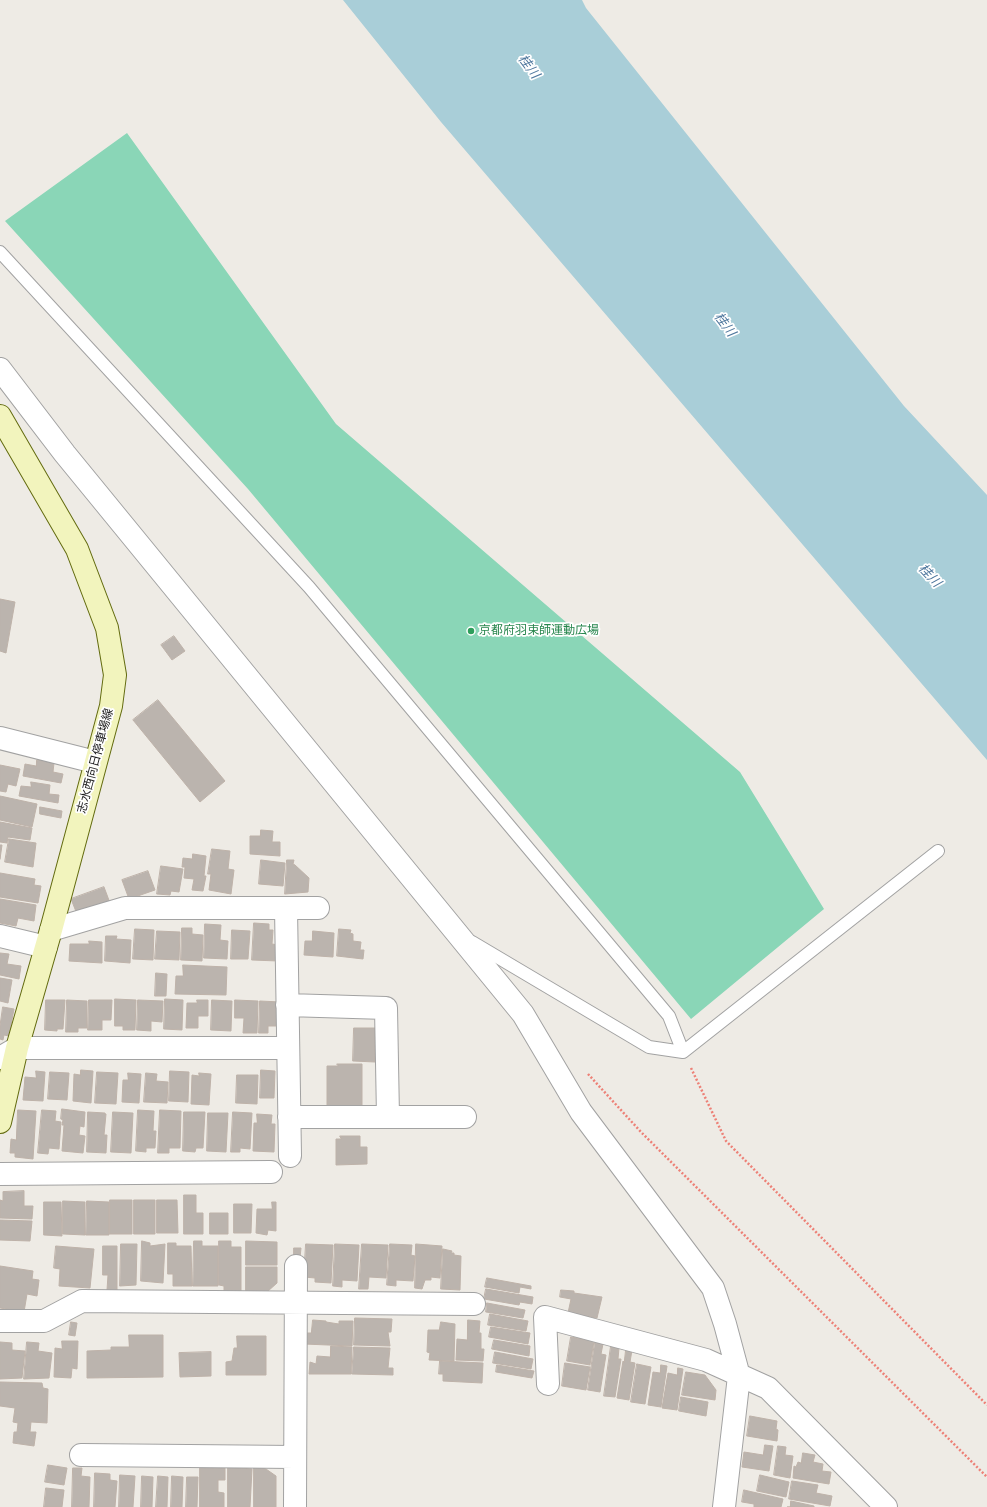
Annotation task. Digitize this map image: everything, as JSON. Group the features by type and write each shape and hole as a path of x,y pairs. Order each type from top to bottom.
{"main road":[{"name":"志水西向日停車場線","path":"0,416 77,549 107,628 115,675 111,706 48,938 8,1053 0,1122"}],"street":[{"path":"0,368 65,454 459,934 522,1014 580,1112 713,1288 725,1324 739,1376 724,1507"},
{"path":"0,738 95,762"},
{"path":"0,936 48,938 125,908 318,908"},
{"path":"286,908 290,1156"},
{"path":"287,1005 386,1008 388,1117"},
{"path":"8,1053 288,1048"},
{"path":"289,1116 465,1117"},
{"path":"0,1174 271,1172"},
{"path":"295,1507 296,1266"},
{"path":"0,1321 44,1321 82,1301 474,1304"},
{"path":"548,1384 545,1317 706,1360 768,1388 886,1507"},
{"path":"81,1455 295,1457"}],"lane":[{"path":"0,252 309,587 668,1016 683,1052"},
{"path":"459,934 649,1047 683,1052 938,851"}],"path":[{"path":"683,1052 726,1141 987,1405"},
{"path":"584,1070 641,1132 987,1477"}],"green space":[{"name":"京都府羽束師運動広場","path":"127,133 336,424 740,772 824,909 691,1019 248,489 5,221"}],"water":[{"name":"桂川","path":"343,0 582,0 586,8 904,406 987,495 987,760 441,122"}],"building":[{"path":"0,599 15,602 6,653 0,651"},
{"path":"174,636 185,651 172,660 161,645"},
{"path":"158,700 225,781 200,802 133,720"},
{"path":"37,760 54,763 53,772 63,774 61,783 23,776 25,764 36,766"},
{"path":"0,765 20,769 16,786 8,784 6,792 0,791"},
{"path":"31,782 50,785 49,794 59,795 58,803 19,796 21,786 31,787"},
{"path":"0,796 37,804 32,827 0,820"},
{"path":"40,807 62,811 61,818 40,814"},
{"path":"0,822 32,828 30,840 8,837 7,843 0,842"},
{"path":"261,830 273,831 272,842 280,842 280,856 250,854 250,836 260,836"},
{"path":"9,839 36,843 33,867 5,862"},
{"path":"0,845 2,845 0,859"},
{"path":"212,849 230,851 228,869 234,870 231,894 209,890 211,874 208,874"},
{"path":"193,854 206,856 204,876 206,876 203,891 192,890 194,879 184,878 185,867 182,867 183,858 192,859"},
{"path":"261,860 285,863 283,886 259,884"},
{"path":"287,860 294,860 293,864 309,878 308,892 285,894"},
{"path":"161,866 183,869 179,892 171,891 170,895 157,894"},
{"path":"148,871 155,890 129,899 122,880"},
{"path":"0,873 35,879 34,885 41,886 38,903 0,897"},
{"path":"104,887 110,903 77,914 71,899"},
{"path":"0,899 36,905 34,921 18,918 16,926 0,923"},
{"path":"254,923 269,924 269,930 273,930 272,944 279,945 278,961 252,960"},
{"path":"205,924 221,925 220,940 228,941 227,959 204,958"},
{"path":"182,928 192,928 192,934 203,935 202,961 181,960"},
{"path":"135,929 154,930 153,960 133,959"},
{"path":"339,929 351,930 350,933 353,934 353,941 361,942 360,950 364,950 363,959 337,956"},
{"path":"232,930 250,931 248,959 231,959"},
{"path":"157,931 180,932 179,960 155,959"},
{"path":"313,931 334,933 333,957 304,955 305,941 312,941"},
{"path":"106,936 117,936 116,939 131,940 130,963 105,961"},
{"path":"89,941 102,942 102,963 69,961 70,944 89,944"},
{"path":"0,953 9,954 7,964 21,966 19,979 0,975"},
{"path":"183,965 227,967 226,995 175,994 176,976 183,976"},
{"path":"156,973 167,974 166,996 155,996"},
{"path":"0,978 12,980 8,1003 0,1001"},
{"path":"115,999 136,1000 135,1030 123,1030 123,1026 115,1026"},
{"path":"165,999 183,1000 182,1030 164,1029"},
{"path":"46,1000 65,1000 63,1029 57,1029 57,1031 45,1030"},
{"path":"67,1000 87,1001 87,1028 78,1028 78,1032 66,1032"},
{"path":"89,1000 112,1000 111,1020 102,1020 102,1030 88,1030"},
{"path":"138,1000 163,1001 162,1022 151,1021 151,1031 137,1030"},
{"path":"197,1000 208,1000 208,1016 198,1016 198,1028 186,1028 187,1003 197,1003"},
{"path":"212,1000 232,1001 231,1031 211,1030"},
{"path":"235,1000 258,1001 257,1033 243,1033 244,1018 235,1018"},
{"path":"260,1001 280,1002 279,1026 268,1026 268,1033 259,1033"},
{"path":"3,1007 14,1009 9,1036 4,1035 3,1040 0,1039 0,1026"},
{"path":"354,1028 375,1028 375,1062 353,1061"},
{"path":"337,1064 362,1064 362,1106 327,1106 327,1066 338,1066"},
{"path":"81,1070 93,1071 91,1103 73,1101 74,1074 80,1075"},
{"path":"261,1070 275,1071 274,1098 260,1098"},
{"path":"36,1071 45,1072 43,1101 23,1100 25,1077 36,1078"},
{"path":"170,1071 189,1072 188,1102 169,1101"},
{"path":"50,1072 69,1073 67,1100 48,1099"},
{"path":"97,1072 118,1073 116,1104 95,1103"},
{"path":"128,1073 141,1074 139,1103 122,1102 123,1080 128,1080"},
{"path":"146,1073 157,1074 156,1081 168,1082 167,1103 144,1102"},
{"path":"199,1073 211,1074 209,1105 191,1104 192,1075 199,1076"},
{"path":"237,1075 258,1075 257,1104 236,1103"},
{"path":"62,1109 85,1112 84,1127 80,1126 79,1135 85,1136 83,1153 62,1151 64,1125 62,1125 63,1120 61,1119"},
{"path":"18,1110 36,1111 33,1159 15,1157 15,1153 10,1153 11,1139 16,1140"},
{"path":"42,1110 56,1111 55,1121 61,1122 59,1149 49,1148 48,1154 38,1153"},
{"path":"138,1110 154,1111 153,1131 156,1131 155,1148 146,1148 146,1152 136,1151"},
{"path":"160,1110 181,1111 180,1148 169,1148 169,1153 158,1153"},
{"path":"88,1112 106,1114 104,1135 107,1135 106,1153 87,1152"},
{"path":"113,1112 133,1113 131,1153 111,1152"},
{"path":"184,1112 205,1112 203,1148 196,1148 195,1152 183,1151"},
{"path":"233,1112 252,1113 250,1149 240,1148 240,1152 231,1152"},
{"path":"208,1113 228,1113 226,1152 207,1151"},
{"path":"257,1114 272,1115 271,1124 275,1124 274,1152 253,1151 254,1123 257,1123"},
{"path":"340,1136 360,1136 360,1147 367,1147 367,1164 336,1165 336,1139 341,1139"},
{"path":"24,1191 24,1206 33,1206 32,1219 0,1218 0,1200 3,1201 3,1192"},
{"path":"184,1195 196,1195 196,1213 203,1213 203,1234 184,1234"},
{"path":"110,1200 132,1200 132,1234 110,1234"},
{"path":"134,1200 155,1200 155,1234 134,1234"},
{"path":"157,1200 177,1200 178,1233 157,1233"},
{"path":"63,1201 85,1202 85,1235 63,1234"},
{"path":"87,1201 109,1202 109,1235 86,1235"},
{"path":"44,1202 61,1202 62,1236 44,1235"},
{"path":"272,1202 276,1202 276,1231 268,1230 267,1235 256,1233 257,1209 272,1209"},
{"path":"234,1204 252,1204 251,1233 234,1233"},
{"path":"210,1213 228,1213 228,1234 210,1234"},
{"path":"0,1220 32,1221 30,1241 0,1240"},
{"path":"142,1241 150,1243 150,1246 165,1244 163,1283 141,1281"},
{"path":"194,1241 202,1241 202,1246 218,1246 218,1286 193,1286"},
{"path":"219,1241 231,1241 231,1247 241,1247 241,1294 224,1291 224,1286 219,1285"},
{"path":"246,1241 277,1242 277,1265 246,1265"},
{"path":"168,1243 176,1243 176,1246 191,1246 192,1286 173,1286 173,1274 168,1274"},
{"path":"121,1244 137,1244 136,1285 120,1286"},
{"path":"306,1244 333,1245 331,1283 315,1282 315,1278 304,1277"},
{"path":"335,1244 359,1245 357,1281 342,1280 342,1287 333,1286"},
{"path":"362,1244 388,1245 386,1278 369,1277 368,1289 359,1289"},
{"path":"390,1244 412,1245 411,1255 415,1256 413,1281 396,1280 396,1286 387,1285"},
{"path":"416,1244 442,1246 440,1278 431,1277 431,1280 425,1280 422,1289 415,1288"},
{"path":"56,1246 94,1249 90,1288 59,1286 60,1269 54,1268"},
{"path":"103,1246 117,1246 117,1290 107,1290 108,1275 103,1275"},
{"path":"294,1248 301,1248 300,1258 294,1258"},
{"path":"443,1249 452,1251 451,1253 454,1253 454,1255 461,1256 460,1290 441,1289"},
{"path":"0,1266 33,1271 32,1279 39,1280 37,1296 27,1294 24,1312 0,1308"},
{"path":"246,1267 277,1267 277,1283 267,1292 246,1292"},
{"path":"487,1278 531,1286 531,1289 520,1287 519,1293 485,1287"},
{"path":"486,1289 533,1297 532,1304 520,1302 519,1305 484,1299"},
{"path":"561,1290 574,1291 574,1293 602,1297 597,1318 568,1313 571,1299 560,1297"},
{"path":"487,1303 525,1310 523,1318 486,1312"},
{"path":"490,1314 528,1321 526,1331 488,1325"},
{"path":"355,1318 392,1319 391,1332 388,1332 390,1346 354,1345"},
{"path":"313,1320 339,1324 339,1321 353,1321 352,1346 304,1344 305,1333 311,1333"},
{"path":"468,1320 480,1321 479,1333 481,1333 481,1349 484,1349 483,1361 456,1360 457,1339 467,1340"},
{"path":"71,1322 77,1323 75,1336 69,1335"},
{"path":"441,1322 455,1324 454,1361 429,1360 430,1353 427,1352 428,1330 439,1330"},
{"path":"491,1327 530,1333 528,1344 489,1337"},
{"path":"129,1335 163,1335 163,1377 87,1378 87,1351 111,1350 111,1347 129,1347"},
{"path":"237,1336 266,1336 266,1375 226,1375 226,1362 232,1361 234,1348 237,1348"},
{"path":"571,1337 594,1341 590,1365 567,1361"},
{"path":"494,1340 530,1346 529,1356 492,1349"},
{"path":"62,1341 78,1341 77,1369 72,1368 71,1378 54,1377 55,1348 62,1349"},
{"path":"0,1342 12,1343 12,1350 25,1351 22,1378 0,1379"},
{"path":"27,1342 39,1343 38,1351 52,1353 49,1378 24,1379"},
{"path":"595,1342 603,1344 601,1354 606,1355 600,1392 588,1390"},
{"path":"331,1346 352,1347 351,1374 309,1374 310,1362 316,1364 317,1356 330,1357"},
{"path":"611,1346 619,1348 618,1359 621,1359 615,1397 604,1396"},
{"path":"354,1347 390,1348 388,1368 393,1368 393,1375 352,1374"},
{"path":"626,1350 632,1350 630,1362 635,1363 629,1400 617,1398"},
{"path":"211,1352 211,1376 180,1377 179,1353"},
{"path":"495,1352 533,1359 531,1369 493,1363"},
{"path":"440,1361 483,1363 482,1383 443,1381 443,1374 439,1374"},
{"path":"565,1363 590,1367 586,1390 562,1386"},
{"path":"637,1364 651,1367 645,1404 631,1402"},
{"path":"497,1365 534,1371 532,1378 496,1372"},
{"path":"661,1365 667,1366 661,1407 648,1405 653,1372 660,1373"},
{"path":"678,1368 683,1369 677,1410 662,1408 668,1373 677,1375"},
{"path":"686,1372 705,1375 716,1390 715,1400 682,1395"},
{"path":"0,1382 42,1383 43,1388 48,1389 47,1423 31,1422 30,1432 36,1432 34,1446 13,1443 14,1432 17,1432 18,1423 13,1422 15,1408 0,1406"},
{"path":"681,1397 708,1402 706,1416 679,1411"},
{"path":"750,1416 777,1421 777,1441 747,1436"},
{"path":"765,1445 773,1446 769,1471 742,1467 744,1452 763,1455"},
{"path":"778,1446 786,1447 785,1455 793,1456 790,1478 774,1475"},
{"path":"803,1453 815,1455 813,1462 823,1464 822,1471 831,1472 829,1484 793,1478 794,1466 796,1467 798,1462 801,1463"},
{"path":"48,1465 67,1468 64,1485 45,1482"},
{"path":"200,1466 225,1468 225,1480 218,1480 218,1492 224,1493 224,1507 200,1507"},
{"path":"228,1467 252,1469 250,1507 228,1507"},
{"path":"254,1467 266,1469 276,1476 276,1507 254,1507"},
{"path":"73,1468 82,1468 81,1476 90,1477 89,1507 72,1507"},
{"path":"95,1473 110,1474 110,1480 117,1481 115,1507 94,1507"},
{"path":"120,1475 135,1476 133,1507 119,1507"},
{"path":"760,1475 789,1482 786,1497 757,1491"},
{"path":"142,1476 153,1477 152,1507 141,1507"},
{"path":"158,1476 168,1477 167,1507 156,1507"},
{"path":"172,1476 183,1477 182,1507 171,1507"},
{"path":"187,1477 198,1477 197,1507 186,1507"},
{"path":"792,1481 818,1485 816,1493 832,1496 830,1506 789,1499"},
{"path":"46,1488 64,1490 62,1507 44,1507"},
{"path":"744,1490 783,1499 781,1507 754,1507 754,1504 742,1502"},
{"path":"791,1501 814,1506 814,1507 790,1507"}],"place":[{"name":"京都府羽束師運動広場","path":"471,631"}]}
